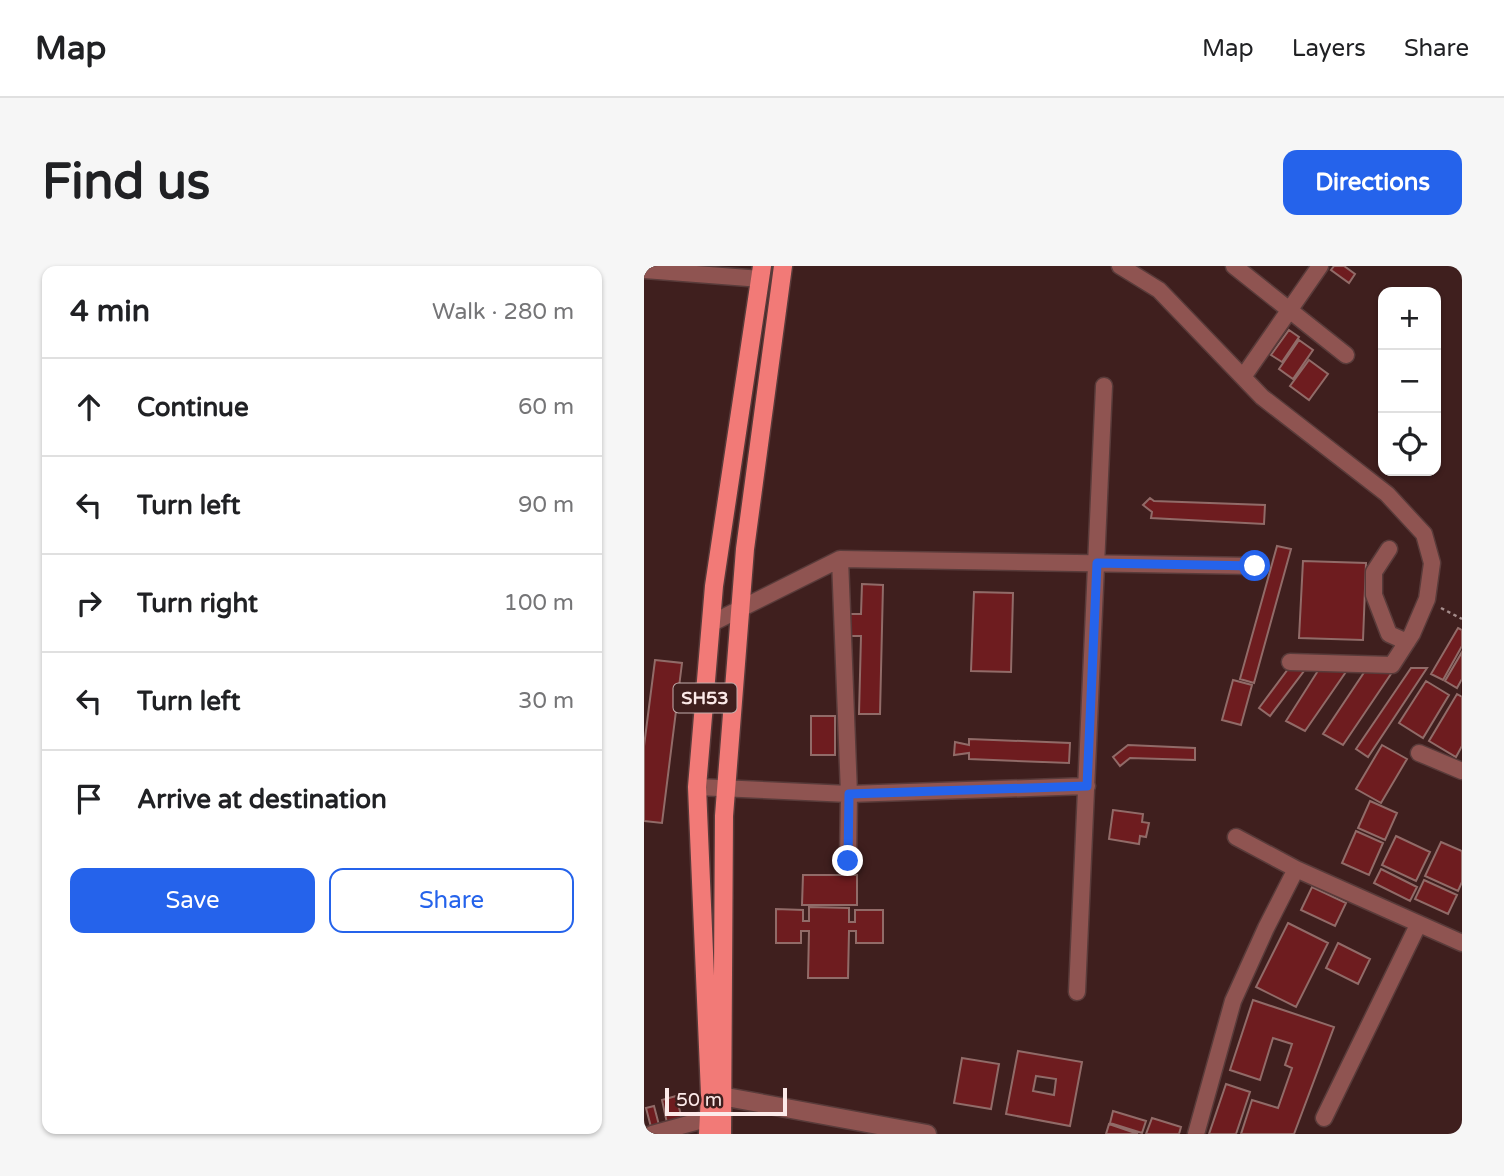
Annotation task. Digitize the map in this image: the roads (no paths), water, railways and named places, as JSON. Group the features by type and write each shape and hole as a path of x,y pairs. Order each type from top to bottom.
{"main road":[{"name":"SH53","path":"709,1126 716,1095 724,816 745,549 783,266"},
{"name":"SH53","path":"722,1134 716,1095 697,787 714,586 762,273"}],"street":[{"path":"1120,266 1142,272 1262,397 1387,494 1424,534 1432,563 1427,599 1407,642 1392,665 1290,662"},
{"path":"1234,266 1346,355"},
{"path":"1243,377 1320,266"},
{"path":"644,270 762,273"},
{"path":"1077,992 1104,386"},
{"path":"1389,549 1374,572 1374,595 1389,634 1407,642"},
{"path":"840,559 849,794 848,861"},
{"path":"712,624 840,559 1255,566"},
{"path":"1419,753 1462,771"},
{"path":"697,787 849,794 1087,786"},
{"path":"1237,837 1296,869 1462,943"},
{"path":"1196,1134 1233,1001 1296,869"},
{"path":"1324,1118 1418,925"},
{"path":"716,1095 927,1134"},
{"path":"652,1134 709,1126"}]}
